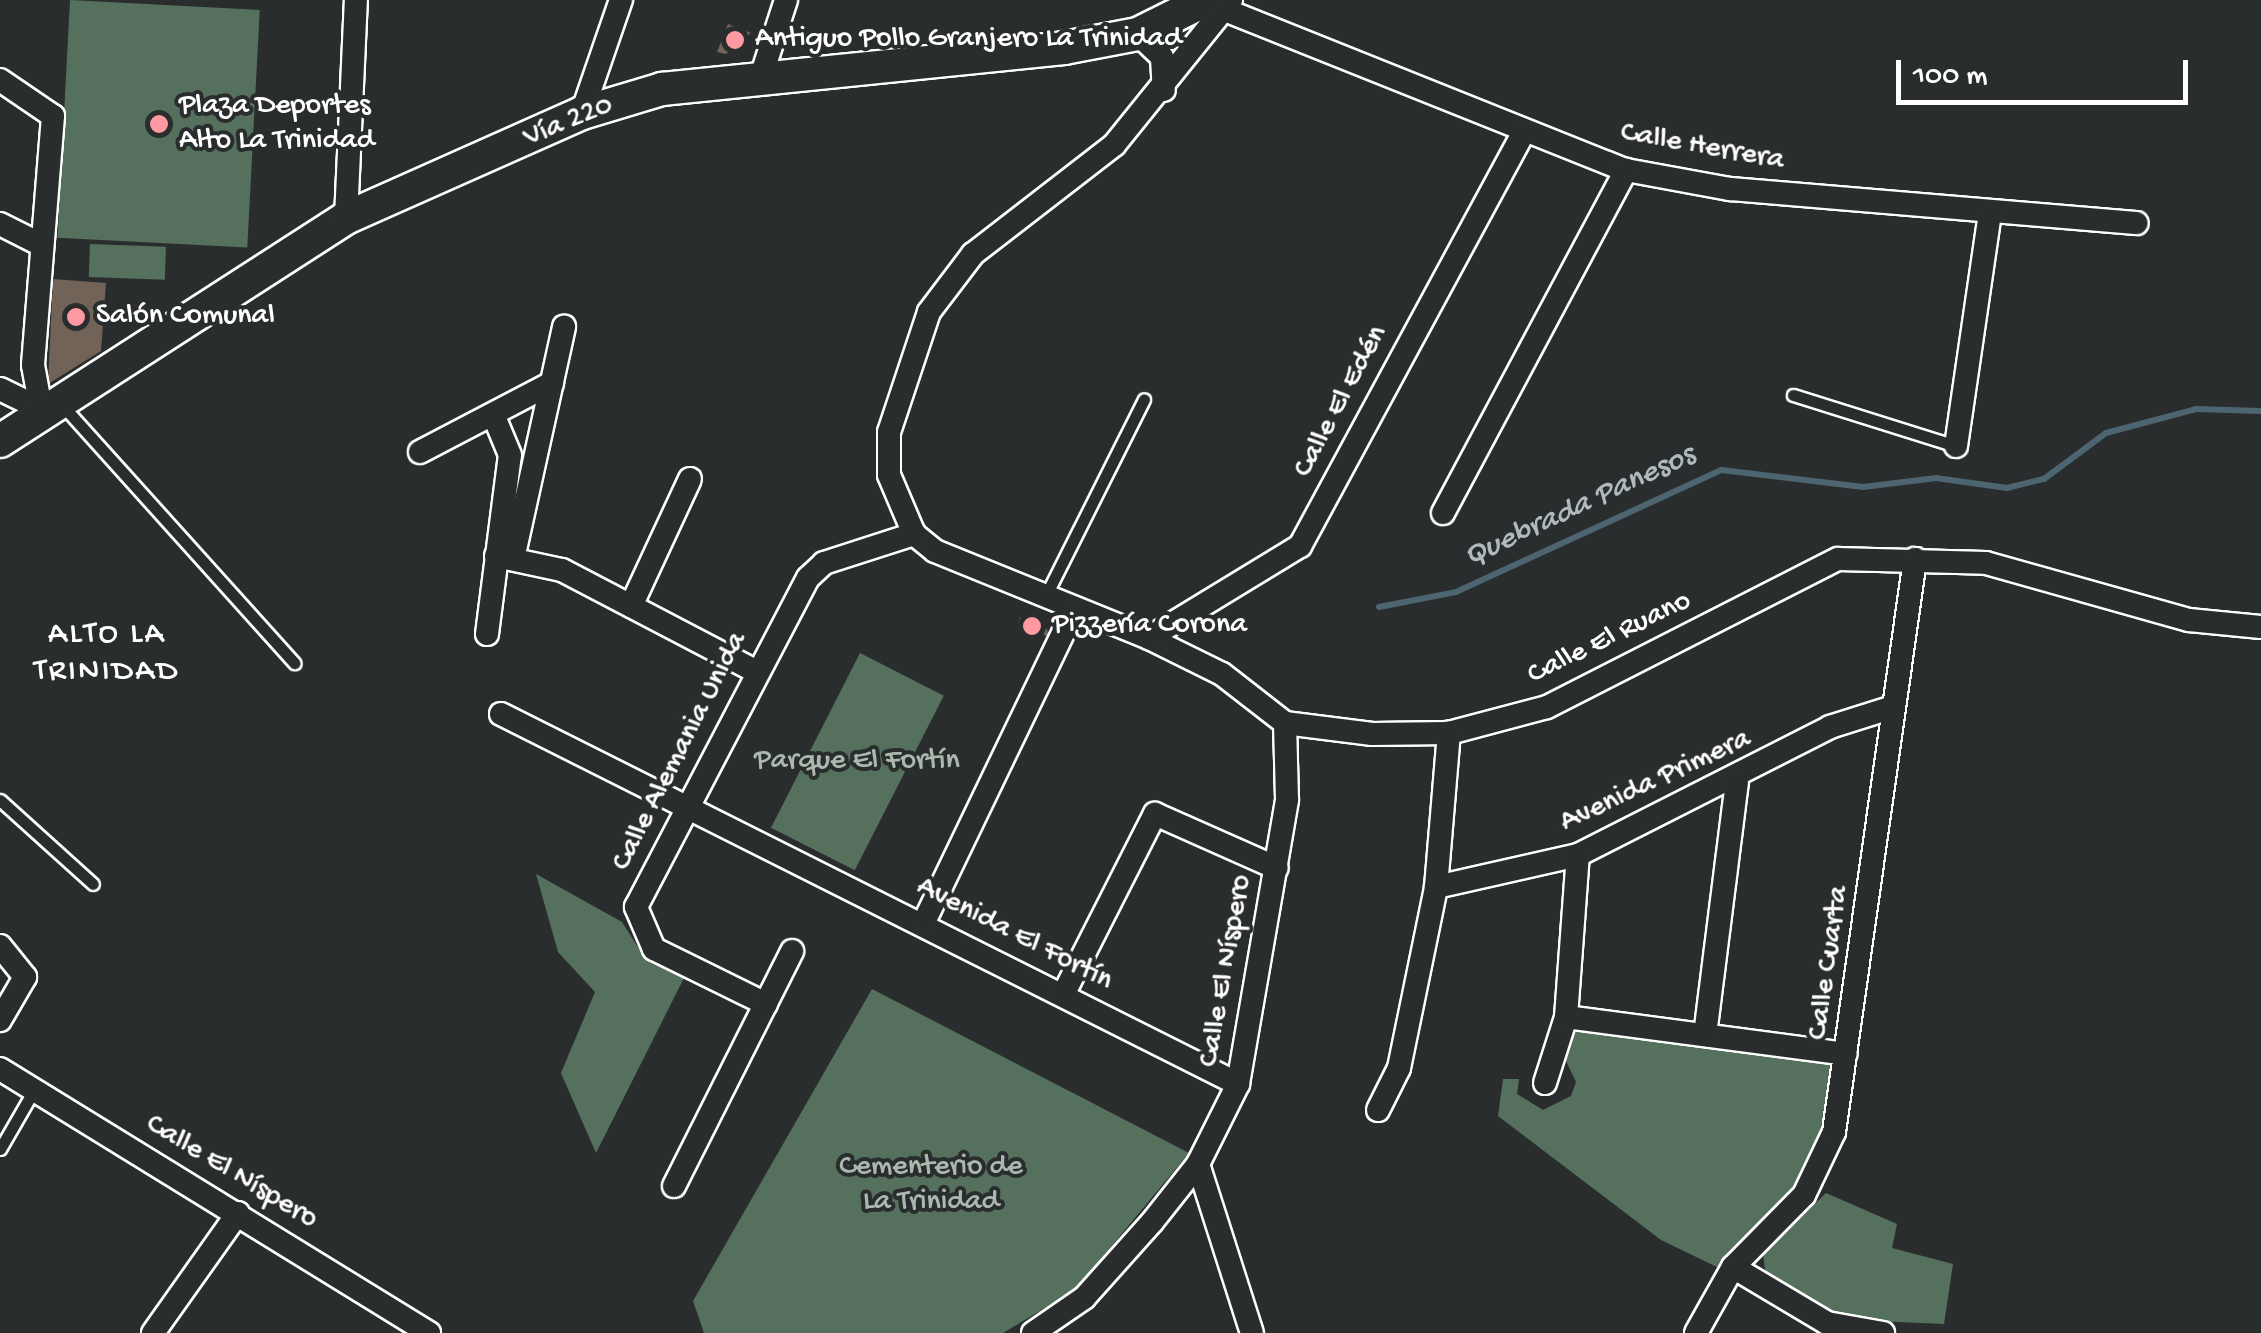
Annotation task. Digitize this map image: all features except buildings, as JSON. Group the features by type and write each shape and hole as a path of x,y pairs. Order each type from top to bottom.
{"main road":[{"name":"Vía 220","path":"0,441 49,404 346,218 582,113 662,89 1138,34 1221,3"}],"street":[{"path":"346,218 356,0"},
{"path":"582,113 621,0"},
{"path":"761,77 786,0"},
{"path":"1221,3 1164,90 1114,145 973,254 929,312 890,432 890,476 914,534 1043,600 1149,638 1222,674 1285,723"},
{"name":"Calle Herrera","path":"1221,3 1524,132 1626,170 1990,213 2137,223"},
{"path":"1138,34 1162,57 1164,90"},
{"path":"0,80 53,116 33,365 49,404"},
{"name":"Calle El Edén","path":"1149,638 1300,546 1524,132"},
{"path":"1442,512 1626,170"},
{"path":"1956,446 1990,213"},
{"path":"0,224 42,245"},
{"path":"487,634 564,328"},
{"path":"420,452 552,384"},
{"path":"0,390 49,404"},
{"path":"493,414 510,455 505,557"},
{"path":"631,606 690,478"},
{"name":"Calle Alemania Unida","path":"766,1004 654,950 642,932 636,908 755,670 824,563 914,534"},
{"path":"505,557 562,570 755,670"},
{"name":"Calle El Ruano","path":"1285,723 1449,733 1547,708 1820,565 1915,559 1986,563 2189,620 2261,627"},
{"name":"Calle Cuarta","path":"1696,1333 1733,1267 1818,1171 1846,1054 1915,559"},
{"path":"924,922 1073,613"},
{"name":"Avenida Primera","path":"1436,887 1578,856 1737,782 1830,727 1893,707"},
{"name":"Avenida El Fortín","path":"500,714 684,808 924,922 1238,1084"},
{"name":"Calle El Níspero","path":"1033,1333 1084,1298 1198,1164 1238,1084 1277,868 1285,723"},
{"path":"1378,1110 1399,1068 1436,887 1449,733"},
{"path":"1705,1035 1737,782"},
{"path":"1064,993 1155,814 1277,868"},
{"path":"1545,1083 1566,1017 1578,856"},
{"path":"0,946 25,977 0,1020"},
{"path":"674,1186 792,951"},
{"path":"1566,1017 1846,1054"},
{"name":"Calle El Níspero","path":"0,1069 429,1333"},
{"path":"1198,1164 1252,1333"},
{"path":"154,1333 238,1213"},
{"path":"1733,1267 1828,1323 1882,1333"}],"lane":[{"path":"1793,395 1956,446"},
{"path":"1043,600 1144,399"},
{"path":"49,404 294,662"},
{"path":"0,800 93,884"},
{"path":"0,1149 34,1090"}],"green space":[{"name":"Plaza Deportes Alto La Trinidad","path":"70,0 260,10 247,248 58,238"},
{"path":"90,244 166,247 165,280 89,277"},
{"name":"Parque El Fortín","path":"860,653 944,696 855,870 771,828"},
{"path":"536,874 622,922 643,955 684,978 596,1153 561,1073 595,992 558,952"},
{"name":"Cementerio de La Trinidad","path":"872,989 1189,1153 1075,1290 1003,1333 704,1333 693,1301"},
{"path":"1574,1028 1837,1062 1824,1137 1802,1177 1717,1267 1661,1240 1498,1116 1503,1079 1519,1079 1517,1094 1543,1110 1571,1096 1576,1082 1565,1059"},
{"path":"1826,1193 1897,1224 1892,1248 1953,1264 1944,1324 1851,1320 1766,1278 1763,1253"}],"waterway":[{"name":"Quebrada Panesos","path":"1379,607 1456,592 1721,470 1863,487 1936,478 2007,488 2044,479 2106,433 2196,409 2261,411"}],"place":[{"name":"Antiguo Pollo Granjero La Trinidad","path":"735,40"},
{"name":"Plaza Deportes Alto La Trinidad","path":"159,124"},
{"name":"Salón Comunal","path":"76,317"},
{"name":"Pizzería Corona","path":"1032,626"}],"district":[{"name":"ALTO LA TRINIDAD","path":"107,654"}]}
